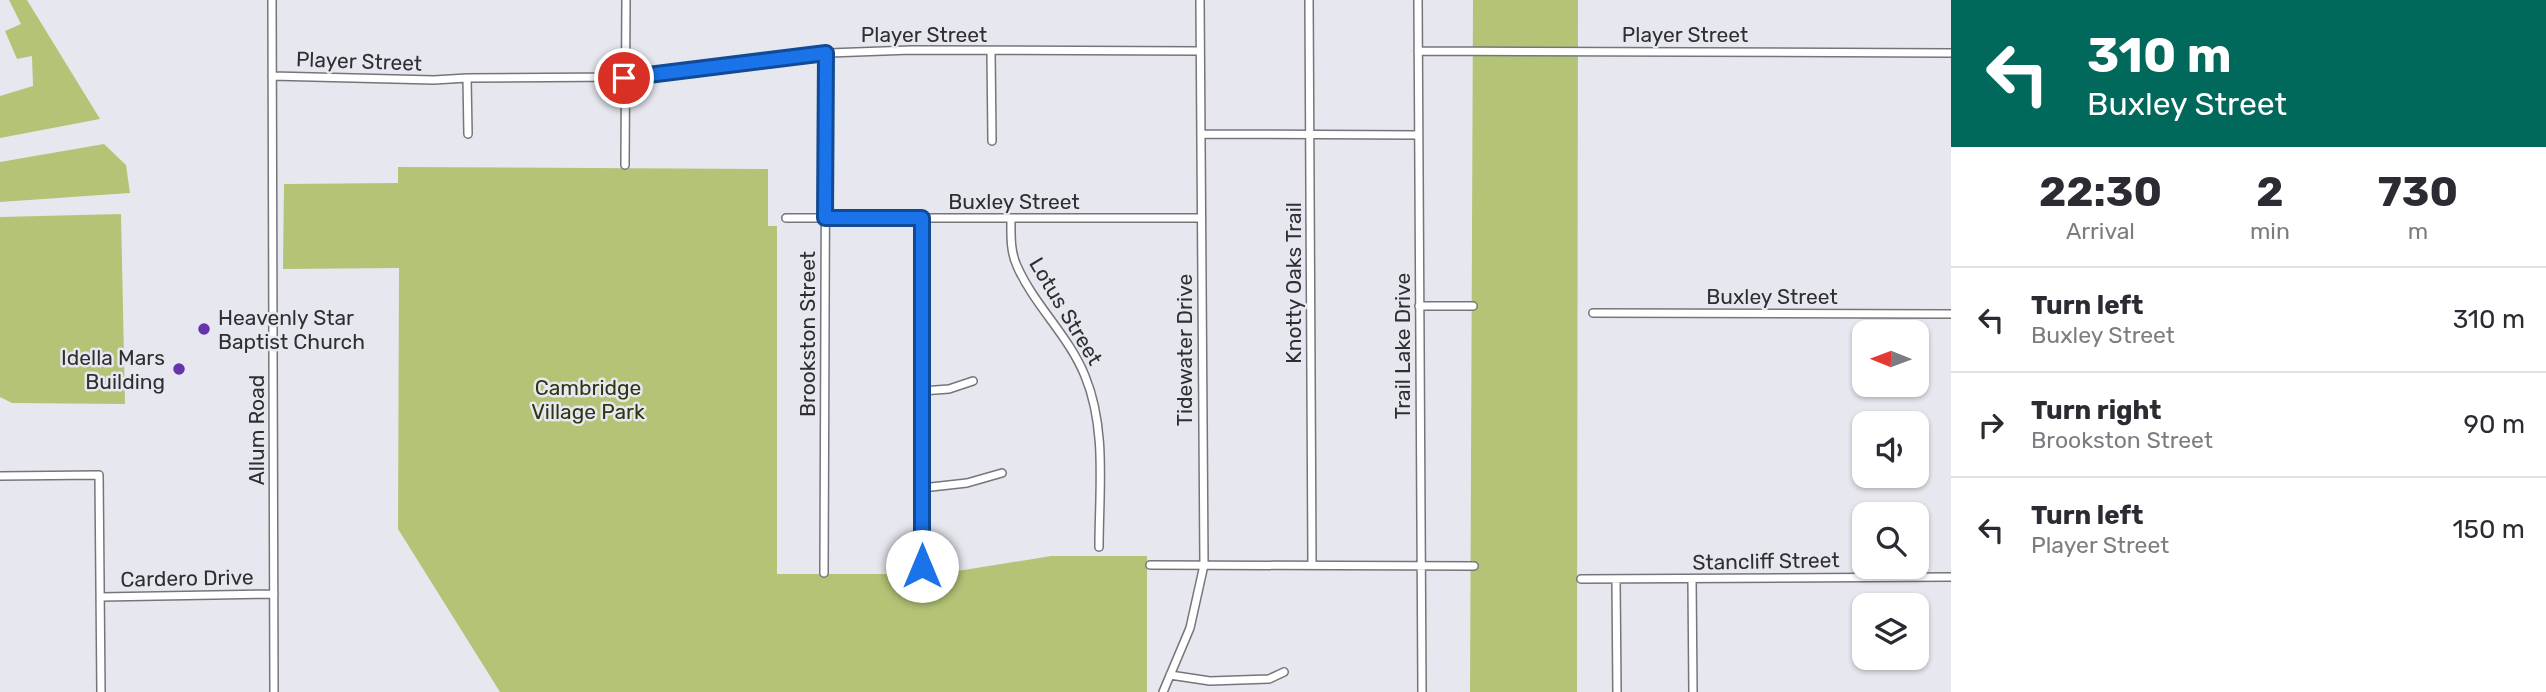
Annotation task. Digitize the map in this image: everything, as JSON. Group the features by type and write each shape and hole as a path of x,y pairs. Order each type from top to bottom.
{"street":[{"name":"Allum Road","path":"272,0 274,692"},
{"path":"625,165 626,0"},
{"name":"Tidewater Drive","path":"1163,692 1190,628 1204,565 1200,0"},
{"name":"Knotty Oaks Trail","path":"1309,0 1312,565"},
{"name":"Trail Lake Drive","path":"1418,0 1422,692"},
{"name":"Player Street","path":"272,76 433,80 624,78 826,53 911,50 1199,51"},
{"path":"991,51 992,141"},
{"name":"Player Street","path":"1418,51 1951,53"},
{"name":"Brookston Street","path":"824,573 826,53"},
{"path":"467,78 468,134"},
{"path":"1201,134 1418,135"},
{"name":"Buxley Street","path":"786,218 1201,218"},
{"path":"922,218 922,566"},
{"name":"Lotus Street","path":"1011,218 1011,244 1017,265 1085,375 1094,407 1099,437 1099,547"},
{"path":"1419,306 1473,306"},
{"name":"Buxley Street","path":"1593,313 1951,314"},
{"path":"922,391 949,389 973,381"},
{"path":"922,488 967,483 1002,473"},
{"path":"0,475 99,475 101,692"},
{"path":"1150,565 1474,566"},
{"name":"Stancliff Street","path":"1581,579 1951,576"},
{"path":"1616,579 1617,692"},
{"path":"1692,579 1692,692"},
{"name":"Cardero Drive","path":"101,597 274,594"},
{"path":"1170,675 1210,681 1269,679 1284,672"}],"green space":[{"path":"9,0 27,0 100,119 0,138 0,96 33,86 32,56 17,59 5,31 21,24"},
{"path":"1473,0 1578,0 1577,692 1470,692"},
{"path":"104,144 126,165 130,193 0,202 0,162"},
{"name":"Cambridge Village Park","path":"398,167 768,169 768,226 777,226 777,574 939,574 1051,556 1147,556 1147,692 500,692 398,529 399,268 283,269 284,184 398,183"},
{"path":"121,214 125,404 12,403 0,397 0,217"}],"place":[{"name":"Heavenly Star Baptist Church","path":"204,329"},
{"name":"Idella Mars Building","path":"179,369"}],"route":[{"path":"624,78 826,53 825,218 922,218 922,566"}]}
